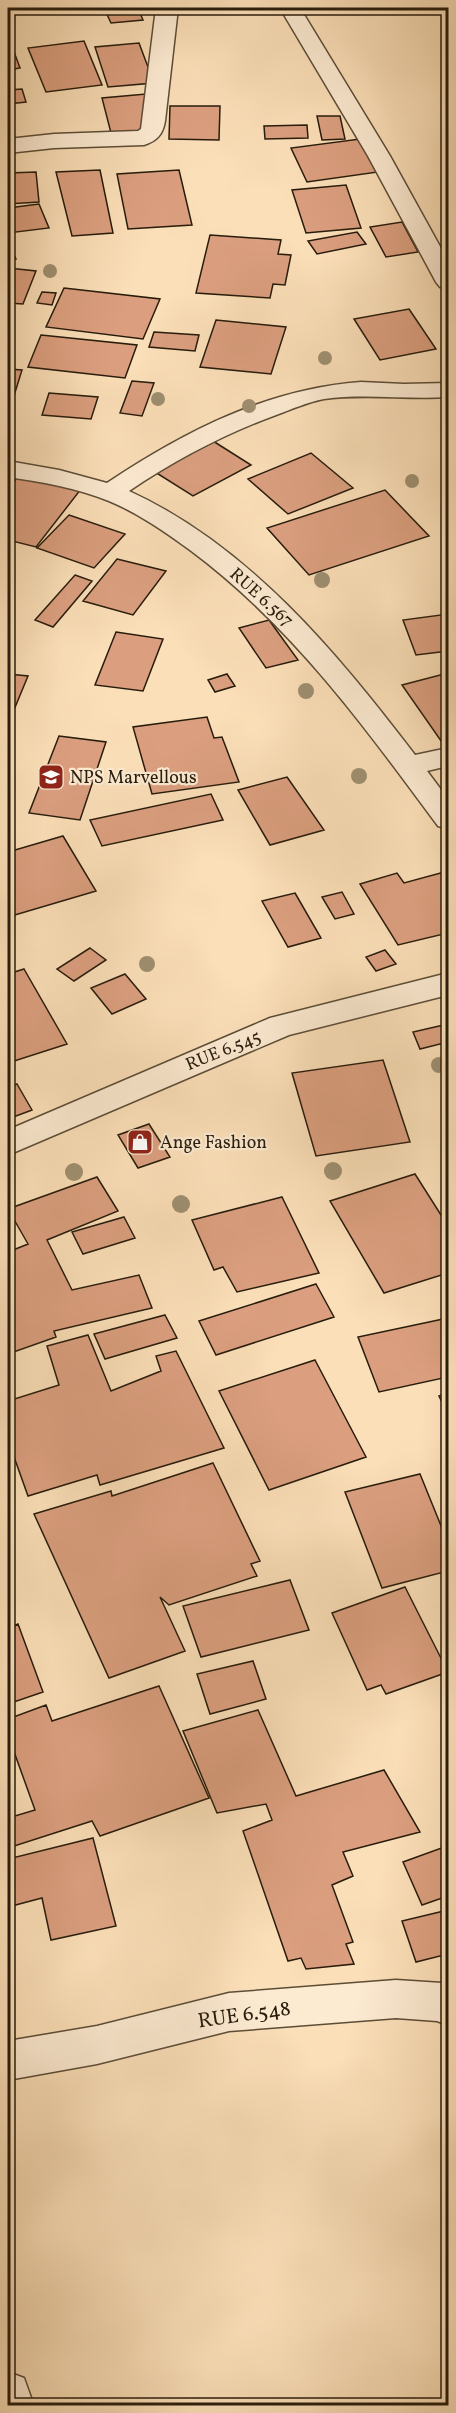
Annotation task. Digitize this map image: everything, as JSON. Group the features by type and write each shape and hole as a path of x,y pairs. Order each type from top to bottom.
{"street":[{"path":"8,146 54,141 144,138 152,131 154,121 167,8"},
{"path":"290,8 379,156 448,282"},
{"path":"110,492 163,457 240,419 294,399 324,392 361,389 404,392 448,390"},
{"name":"RUE 6.567","path":"8,469 29,471 110,492 158,516 245,578 295,625 448,819"},
{"path":"408,766 448,757"},
{"name":"RUE 6.545","path":"8,1143 281,1026 448,984"},
{"name":"RUE 6.548","path":"8,2061 97,2045 229,2012 396,1999 442,2002 448,2006"},
{"path":"8,2394 12,2406"}],"building":[{"path":"104,8 138,8 143,20 111,23"},
{"path":"10,41 20,68 8,70 8,42"},
{"path":"84,41 102,85 46,92 28,48"},
{"path":"139,43 154,83 108,87 95,47"},
{"path":"22,89 26,102 8,104 8,90"},
{"path":"146,94 157,129 111,133 102,98"},
{"path":"170,106 220,106 219,140 169,139"},
{"path":"317,116 340,116 345,139 322,140"},
{"path":"307,125 308,138 265,139 264,126"},
{"path":"360,139 378,172 307,182 291,148"},
{"path":"100,170 113,233 72,236 56,172"},
{"path":"179,170 192,225 128,229 117,174"},
{"path":"36,172 39,202 8,204 8,173"},
{"path":"346,185 361,228 306,233 292,190"},
{"path":"39,204 49,228 8,233 8,208"},
{"path":"402,222 418,252 386,257 370,227"},
{"path":"357,232 366,244 317,254 308,241"},
{"path":"210,235 281,240 278,254 291,255 285,285 273,284 270,298 196,293"},
{"path":"8,245 10,245 16,259 8,261"},
{"path":"8,268 36,271 23,304 8,303"},
{"path":"64,288 160,299 143,339 46,327"},
{"path":"42,292 56,293 52,305 37,303"},
{"path":"409,309 436,349 380,360 354,319"},
{"path":"216,320 286,327 271,374 200,367"},
{"path":"154,332 199,335 195,351 149,347"},
{"path":"41,335 137,345 125,378 28,367"},
{"path":"8,369 22,370 8,415"},
{"path":"132,381 154,383 142,416 120,413"},
{"path":"49,393 98,397 91,419 42,415"},
{"path":"213,441 251,465 193,496 155,472"},
{"path":"311,453 353,488 288,514 248,479"},
{"path":"21,473 81,489 36,547 8,540 8,489"},
{"path":"385,490 429,536 309,575 267,528"},
{"path":"69,515 125,534 94,568 37,548"},
{"path":"117,559 166,571 133,615 83,601"},
{"path":"75,575 92,581 53,627 35,620"},
{"path":"448,614 448,651 416,655 403,620"},
{"path":"269,620 298,660 266,668 239,628"},
{"path":"116,632 163,639 143,691 95,685"},
{"path":"448,673 448,748 446,748 402,685"},
{"path":"8,674 28,676 11,717 8,716"},
{"path":"227,674 235,686 215,692 208,680"},
{"path":"207,717 214,738 222,737 239,782 152,794 133,727"},
{"path":"59,736 106,742 80,820 29,813"},
{"path":"287,777 324,830 270,845 238,790"},
{"path":"211,794 223,820 102,846 90,820"},
{"path":"63,836 96,891 8,917 8,852"},
{"path":"448,871 448,933 398,945 360,884 397,873 404,883"},
{"path":"342,892 354,914 335,919 322,897"},
{"path":"295,893 321,938 288,947 262,901"},
{"path":"90,948 106,960 74,981 57,969"},
{"path":"385,950 396,964 376,971 366,957"},
{"path":"24,969 67,1044 8,1063 8,974"},
{"path":"125,974 146,999 112,1014 91,988"},
{"path":"448,1024 448,1042 420,1049 413,1032"},
{"path":"383,1060 410,1142 316,1156 292,1073"},
{"path":"17,1084 32,1110 8,1119 8,1087"},
{"path":"149,1124 170,1157 138,1168 118,1135"},
{"path":"415,1174 448,1226 448,1273 384,1293 330,1201"},
{"path":"97,1177 118,1211 47,1240 72,1290 139,1275 152,1308 54,1331 56,1337 8,1354 8,1252 28,1244 8,1209"},
{"path":"282,1197 319,1273 237,1292 223,1267 214,1270 192,1220"},
{"path":"124,1217 135,1238 83,1254 72,1232"},
{"path":"316,1284 334,1317 216,1355 199,1321"},
{"path":"165,1315 177,1338 105,1359 94,1334"},
{"path":"448,1318 448,1377 379,1392 358,1337"},
{"path":"88,1335 111,1391 161,1371 156,1356 176,1351 224,1448 100,1485 97,1475 28,1496 8,1440 8,1401 59,1385 47,1346"},
{"path":"315,1360 366,1457 269,1490 219,1391"},
{"path":"448,1393 448,1415 439,1396"},
{"path":"213,1463 260,1561 251,1564 257,1576 169,1605 160,1597 185,1651 109,1678 34,1514 111,1491 112,1496"},
{"path":"420,1474 448,1543 448,1571 382,1588 345,1492"},
{"path":"290,1580 309,1630 201,1657 183,1606"},
{"path":"405,1587 448,1672 386,1694 381,1685 367,1690 332,1613"},
{"path":"18,1624 43,1692 8,1704 8,1628"},
{"path":"253,1661 266,1699 210,1714 197,1674"},
{"path":"159,1686 209,1798 100,1836 92,1821 8,1848 8,1818 35,1810 8,1735 8,1719 46,1705 52,1721"},
{"path":"258,1710 296,1796 384,1770 420,1832 343,1852 353,1876 332,1885 353,1942 346,1944 354,1964 306,1969 301,1958 288,1961 243,1831 272,1820 266,1804 217,1813 183,1731"},
{"path":"93,1838 116,1926 51,1940 42,1898 8,1907 8,1859"},
{"path":"447,1846 448,1896 422,1905 403,1862"},
{"path":"448,1910 448,1954 416,1962 402,1921"}],"place":[{"name":"NPS Marvellous","path":"51,777"},
{"name":"Ange Fashion","path":"140,1142"}]}
